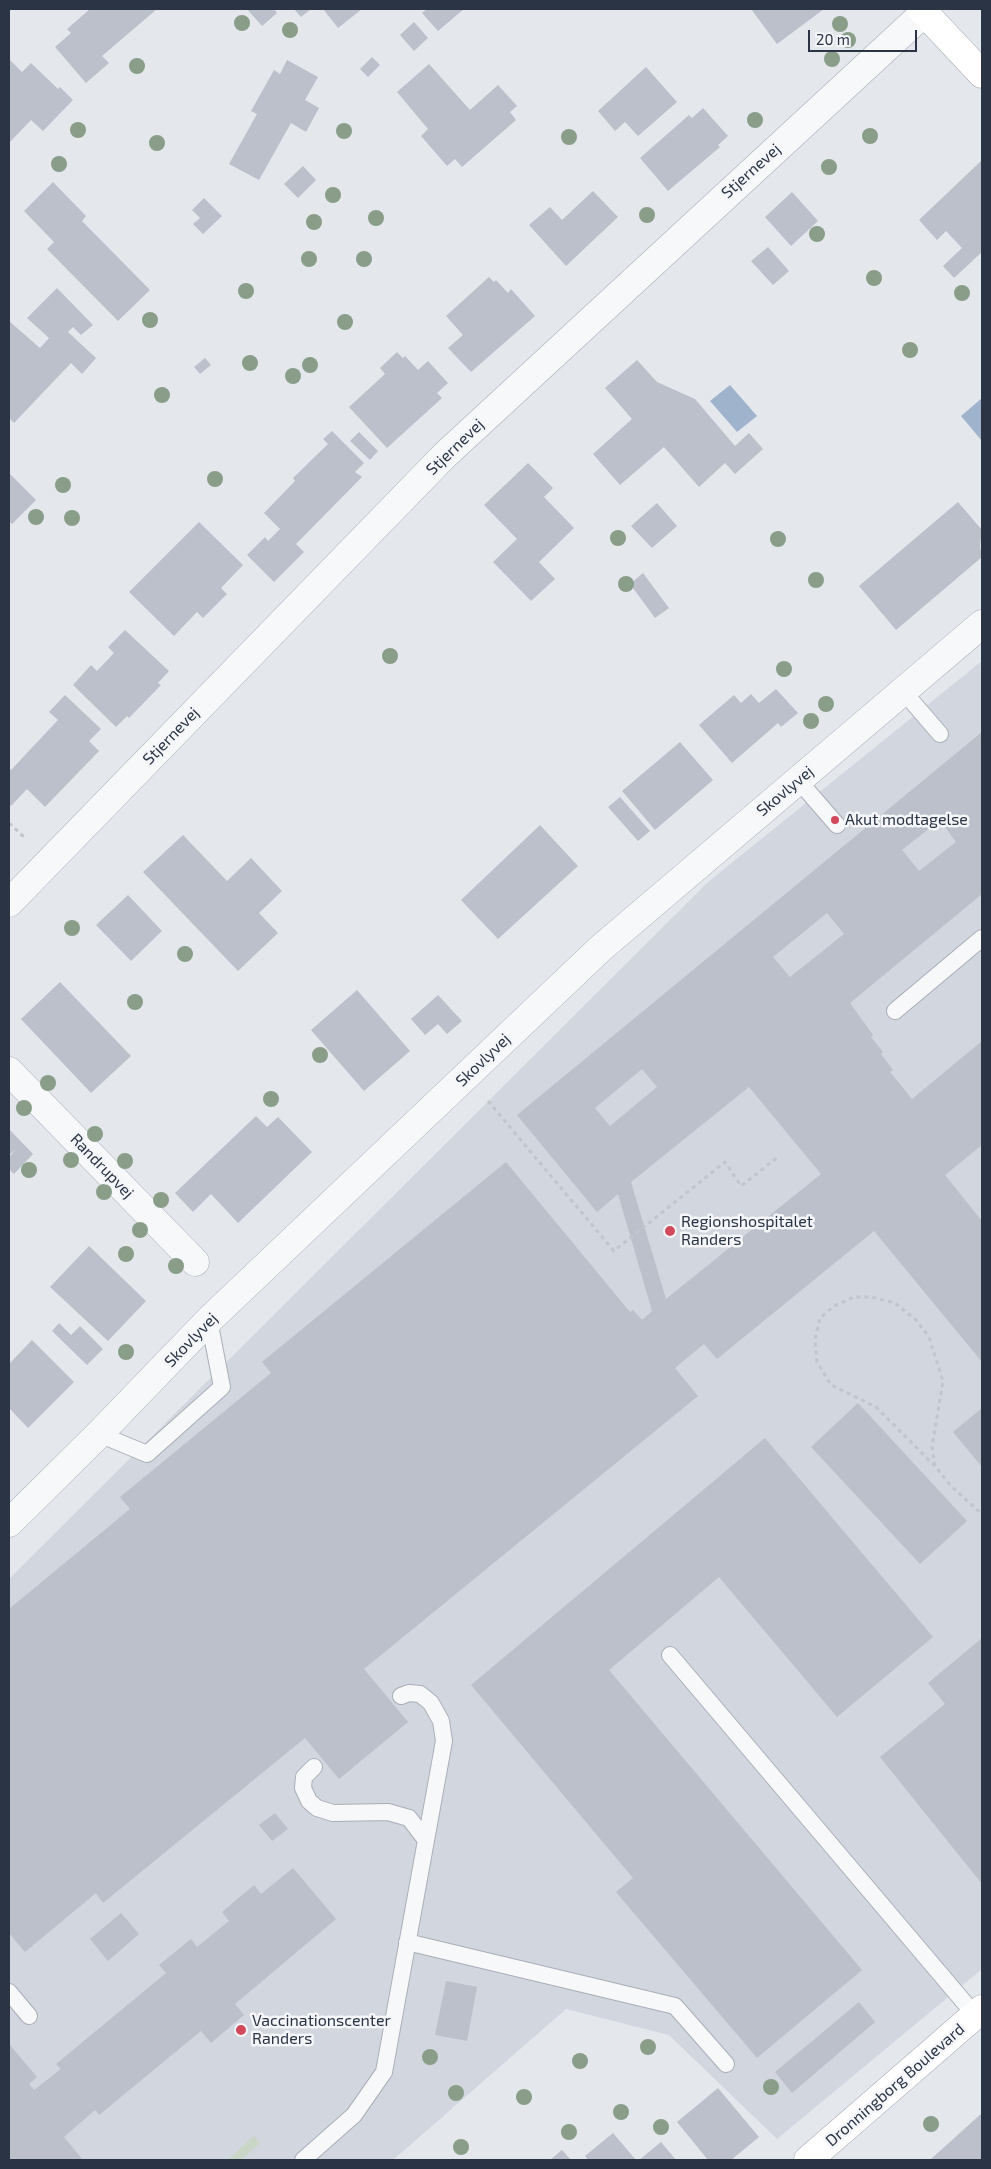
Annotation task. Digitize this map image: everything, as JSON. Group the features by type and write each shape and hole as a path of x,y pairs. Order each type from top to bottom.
{"street":[{"path":"922,11 982,74"},
{"name":"Stjernevej","path":"9,903 445,455 922,11"},
{"name":"Skovlyvej","path":"9,1523 99,1434 209,1320 601,948 982,624"},
{"name":"Randrupvej","path":"9,1071 196,1262"},
{"name":"Dronningborg Boulevard","path":"808,2160 979,2012"}],"lane":[{"path":"903,691 940,734"},
{"path":"798,780 837,825"},
{"path":"895,1011 982,938"},
{"path":"99,1434 147,1454 222,1387 209,1320"},
{"path":"670,1655 979,2012"},
{"path":"303,2160 354,2115 384,2072 444,1742 441,1721 431,1703 420,1694 409,1693 401,1696"},
{"path":"314,1767 304,1777 303,1788 309,1801 317,1808 333,1814 388,1812 409,1818 425,1839"},
{"path":"407,1942 675,2006 726,2064"},
{"path":"9,1992 29,2016"}],"path":[{"path":"467,1075 614,1251 725,1162 741,1186 778,1157"},
{"path":"935,1466 932,1447 943,1381 929,1337 916,1320 895,1303 872,1297 854,1297 834,1306 820,1318 815,1340 817,1362 831,1384 876,1407 935,1466 951,1486 982,1514"}],"shaded area":[{"name":"Regionshospitalet Randers","path":"982,661 982,1969 777,2139 669,2035 566,2009 393,2160 9,2160 9,1579 708,882"}],"green space":[{"path":"254,2136 260,2143 241,2160 228,2160"}],"water":[{"path":"730,385 757,416 737,432 710,401"},
{"path":"982,398 982,441 961,416"}],"building":[{"path":"90,9 157,9 102,56 109,63 86,83 55,47 71,33 67,29"},
{"path":"247,9 274,9 277,13 262,26"},
{"path":"294,9 311,9 301,17"},
{"path":"323,9 362,9 338,28"},
{"path":"427,9 464,9 438,31 422,13"},
{"path":"751,9 824,9 777,44"},
{"path":"414,22 428,38 414,51 400,35"},
{"path":"372,57 380,65 368,77 360,69"},
{"path":"9,59 22,72 31,63 58,89 60,87 73,100 43,131 31,120 9,143"},
{"path":"287,60 318,77 305,100 319,108 306,132 291,123 259,180 229,164 257,114 251,111 274,70 280,74"},
{"path":"429,64 470,110 498,85 517,106 510,112 516,120 462,167 455,159 447,166 421,136 428,129 397,92"},
{"path":"646,67 677,102 638,136 625,122 615,131 598,111"},
{"path":"703,108 728,136 718,145 720,147 668,191 640,158 689,115 692,118"},
{"path":"982,160 982,252 954,278 943,266 962,248 946,231 937,240 919,220"},
{"path":"303,166 316,180 298,198 284,184"},
{"path":"53,182 86,216 82,221 150,290 118,321 47,249 54,242 24,211"},
{"path":"593,191 618,217 566,266 529,225 550,207 562,220"},
{"path":"792,192 818,221 791,246 765,217"},
{"path":"204,198 222,216 203,234 193,224 200,218 192,210"},
{"path":"768,247 789,271 773,285 751,261"},
{"path":"489,277 494,282 496,280 508,293 511,289 535,316 471,372 448,348 463,335 446,316"},
{"path":"57,288 93,325 81,335 73,327 68,332 96,358 82,374 71,363 14,423 9,418 9,321 40,348 49,338 27,318"},
{"path":"397,352 403,358 405,356 418,370 428,361 448,383 437,393 442,398 387,448 349,407 385,374 380,368"},
{"path":"205,358 211,365 200,374 194,367"},
{"path":"637,360 657,382 695,399 735,446 749,433 763,449 735,474 725,463 699,487 664,447 620,485 593,454 632,419 605,388"},
{"path":"332,431 364,463 355,472 362,477 296,544 304,552 274,582 247,555 265,537 268,541 280,529 264,513 295,481 293,478 328,444 323,439"},
{"path":"359,432 378,451 370,460 350,441"},
{"path":"528,463 553,488 544,497 574,528 539,562 555,579 531,601 493,562 517,539 484,505"},
{"path":"9,473 36,500 12,524 9,521"},
{"path":"958,502 982,530 980,546 982,557 896,630 859,586"},
{"path":"657,503 677,526 652,548 631,526"},
{"path":"199,522 243,565 221,588 227,594 203,618 197,612 174,636 129,592"},
{"path":"643,573 669,608 655,618 630,584"},
{"path":"125,630 169,671 158,683 161,685 129,718 127,716 116,727 73,685 91,665 97,671 114,653 108,647"},
{"path":"776,689 798,713 781,727 778,723 732,763 699,725 734,695 741,703 751,694 759,703"},
{"path":"65,695 101,729 89,741 99,751 45,807 27,789 11,806 9,804 9,768 11,770 58,720 49,712"},
{"path":"982,732 982,894 850,1003 873,1035 871,1037 883,1052 881,1054 893,1070 890,1072 912,1099 982,1041 982,1145 945,1175 982,1221 982,1362 874,1231 717,1359 704,1344 675,1368 698,1396 364,1669 408,1722 339,1779 305,1738 103,1903 96,1893 25,1952 9,1933 9,1609 130,1509 120,1497 271,1373 262,1362 506,1162 630,1312 633,1310 642,1320 652,1311 618,1194 597,1212 517,1115","holes":["940,820 956,842 919,871 902,850","827,913 844,934 790,977 773,957","642,1069 657,1087 610,1126 595,1108","749,1087 821,1174 666,1299 631,1182"]},
{"path":"680,742 713,780 655,830 622,791"},
{"path":"620,797 650,831 638,841 608,807"},
{"path":"540,825 578,866 498,939 461,900"},
{"path":"183,835 227,881 251,858 282,891 259,913 278,933 238,971 143,872"},
{"path":"128,895 162,931 131,961 96,925"},
{"path":"60,982 131,1056 91,1093 21,1019"},
{"path":"357,990 410,1051 364,1091 311,1030"},
{"path":"438,995 462,1021 447,1034 438,1024 425,1035 411,1019"},
{"path":"256,1116 267,1127 278,1117 312,1152 238,1223 211,1194 193,1212 175,1193"},
{"path":"9,1129 33,1154 14,1174 9,1169 9,1157 16,1149 9,1155"},
{"path":"89,1246 146,1301 108,1341 50,1287"},
{"path":"59,1323 71,1335 80,1326 103,1349 87,1365 52,1331"},
{"path":"32,1340 74,1382 28,1428 9,1408 9,1364"},
{"path":"858,1403 967,1521 920,1564 811,1447"},
{"path":"982,1408 982,1467 953,1432"},
{"path":"765,1438 933,1637 837,1717 719,1577 609,1670 862,1970 757,2058 616,1892 633,1878 471,1685"},
{"path":"982,1638 982,1884 880,1757 945,1704 928,1683"},
{"path":"275,1813 288,1829 272,1841 259,1825"},
{"path":"293,1868 336,1919 235,2004 244,2015 211,2043 201,2031 99,2115 95,2110 64,2137 83,2160 9,2160 9,2044 37,2077 29,2084 34,2090 61,2069 56,2064 166,1973 159,1965 191,1939 197,1947 229,1921 222,1912 254,1885 261,1894"},
{"path":"121,1913 139,1934 108,1961 90,1939"},
{"path":"446,1981 477,1987 467,2041 435,2035"},
{"path":"859,2002 875,2022 792,2093 775,2072"},
{"path":"718,2088 759,2137 731,2160 708,2160 677,2122"},
{"path":"982,2113 982,2160 931,2159"},
{"path":"613,2133 636,2160 588,2160 585,2156"},
{"path":"661,2142 676,2160 639,2160"},
{"path":"562,2150 571,2160 550,2160"}],"place":[{"name":"Akut modtagelse","path":"835,820"},
{"name":"Regionshospitalet Randers","path":"670,1231"},
{"name":"Vaccinationscenter Randers","path":"241,2030"}]}
